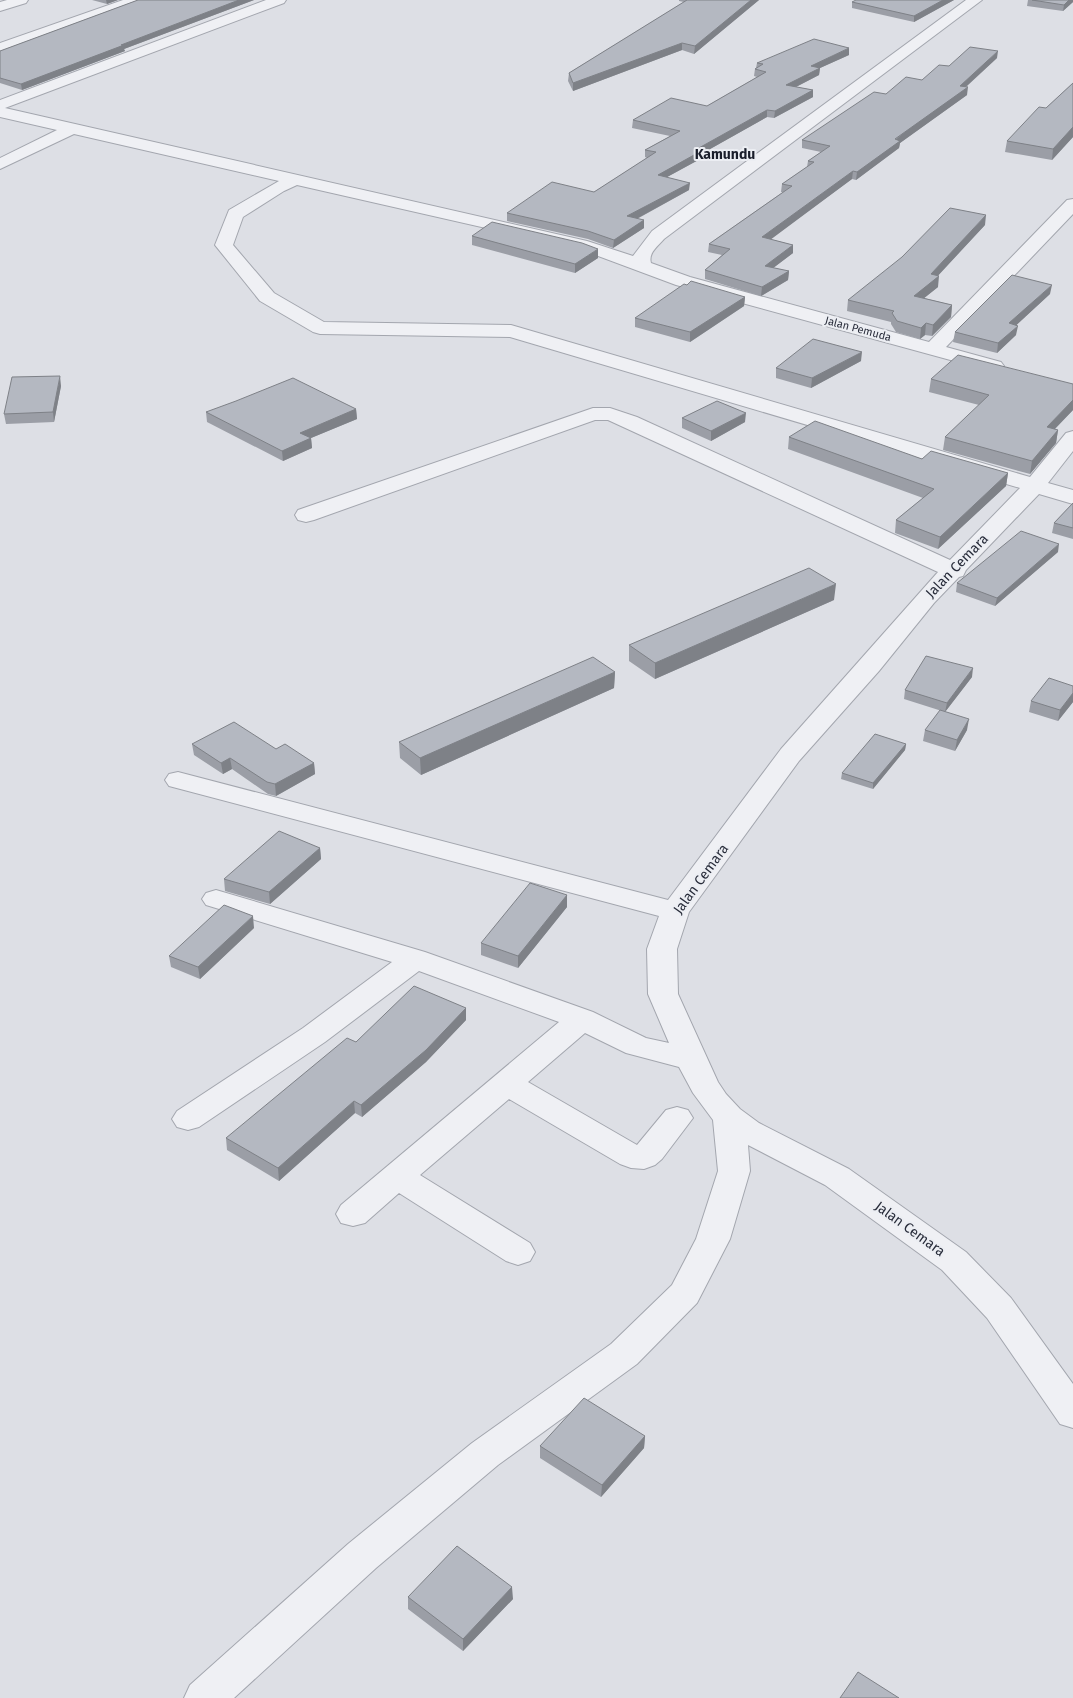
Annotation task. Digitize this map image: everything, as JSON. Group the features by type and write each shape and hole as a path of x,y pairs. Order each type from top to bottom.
{"street":[{"path":"0,7 21,0"},
{"path":"0,48 136,0"},
{"path":"0,104 279,0"},
{"path":"644,266 642,254 658,235 975,0"},
{"name":"Jalan Pemuda","path":"0,112 588,246 721,292 1008,369"},
{"path":"0,164 72,128"},
{"path":"297,179 278,187 235,214 224,246 267,297 320,328 511,331 1073,497"},
{"path":"933,349 1073,204"},
{"path":"306,515 593,414 603,413 630,421 954,571"},
{"name":"Jalan Cemara","path":"1073,437 1035,486 926,598 870,666 790,755 675,911 662,949 664,994 691,1059 715,1102 729,1117 748,1131 837,1177 954,1261 999,1308 1073,1413"},
{"path":"178,780 675,911"},
{"path":"216,899 415,959 582,1019 637,1046 691,1059"},
{"path":"188,1119 314,1035 415,959"},
{"path":"353,1214 508,1084 582,1019"},
{"path":"508,1084 631,1156 644,1157 677,1118"},
{"path":"205,1698 362,1556 485,1454 624,1354 685,1294 713,1239 734,1171 729,1117"},
{"path":"398,1177 518,1252"}],"building":[{"path":"138,0 239,0 21,84 0,78 0,51"},
{"path":"687,0 751,0 695,46 682,43 573,83 569,73"},
{"path":"856,0 943,0 914,16 852,2"},
{"path":"1032,0 1069,0 1064,5"},
{"path":"814,39 849,48 811,66 820,68 786,85 813,90 775,111 767,110 697,149 703,150 658,175 690,183 627,216 644,220 614,240 588,231 507,213 552,182 594,192 656,152 645,150 680,131 633,120 671,98 707,106 766,72 755,69 763,64 757,63"},
{"path":"970,47 998,51 960,86 968,87 895,139 900,141 857,172 853,171 762,237 793,245 765,266 789,271 762,287 705,270 730,249 709,244 792,186 782,184 814,162 808,161 830,146 802,140 874,92 886,94 906,77 922,80 939,65 949,66"},
{"path":"1073,83 1073,127 1053,149 1007,141 1039,107 1046,108"},
{"path":"950,208 986,215 931,274 939,276 914,296 952,305 933,325 926,323 921,328 897,321 892,313 894,311 848,300 902,257"},
{"path":"492,222 582,243 598,249 575,264 472,236"},
{"path":"1012,275 1052,285 1009,323 1018,326 998,343 955,332"},
{"path":"691,281 745,297 690,332 635,318 684,284 687,285"},
{"path":"813,339 862,352 812,378 776,368"},
{"path":"958,355 1073,384 1073,400 1047,427 1058,430 1032,461 945,437 989,395 931,379"},
{"path":"60,376 53,412 4,414 12,377"},
{"path":"293,378 356,409 300,433 311,438 282,451 206,412 236,401"},
{"path":"717,401 746,413 711,431 682,418"},
{"path":"815,421 922,459 931,451 1008,473 940,537 896,520 934,489 789,437"},
{"path":"1073,503 1073,528 1054,523"},
{"path":"1021,531 1059,544 997,598 957,583"},
{"path":"809,568 836,584 655,663 629,645"},
{"path":"926,656 973,668 947,703 905,690"},
{"path":"593,657 615,672 420,758 399,742"},
{"path":"1049,678 1073,686 1073,693 1060,710 1031,701"},
{"path":"940,710 969,719 957,740 925,730"},
{"path":"234,722 276,749 285,744 314,763 275,784 267,782 230,758 221,763 192,744"},
{"path":"875,734 906,744 873,783 842,773"},
{"path":"279,831 320,848 269,892 224,879"},
{"path":"530,883 567,895 518,956 481,943"},
{"path":"224,905 253,916 198,967 169,956"},
{"path":"414,986 466,1008 426,1050 361,1105 354,1101 278,1168 226,1138 347,1038 356,1042"},
{"path":"584,1398 645,1436 602,1485 540,1446"},
{"path":"457,1546 512,1587 463,1639 408,1597"},
{"path":"858,1672 899,1698 840,1698"}],"district":[{"name":"Kamundu","path":"725,154"}]}
